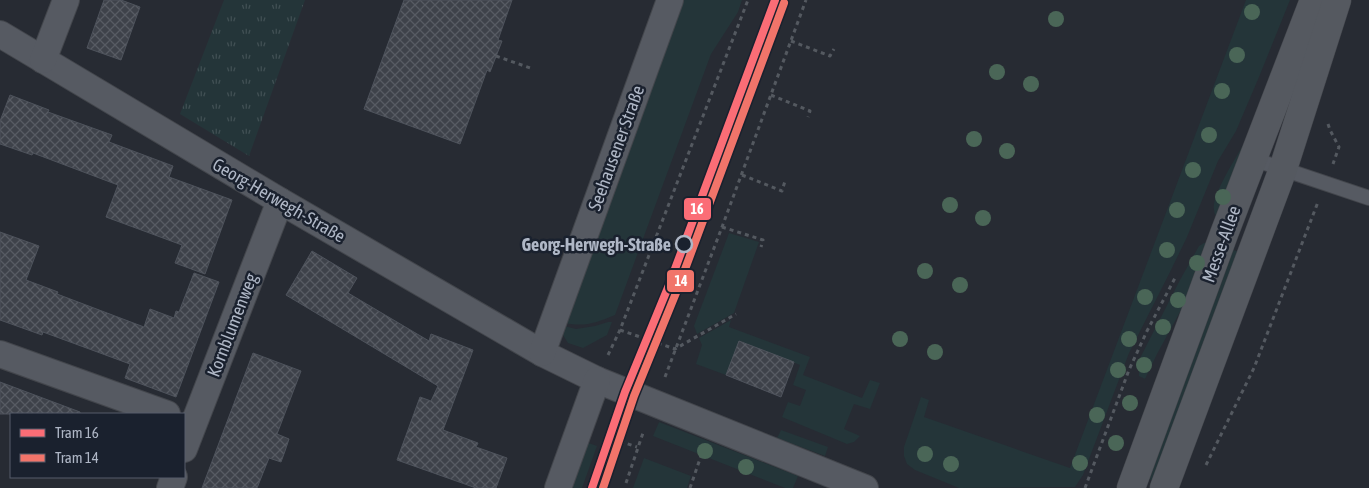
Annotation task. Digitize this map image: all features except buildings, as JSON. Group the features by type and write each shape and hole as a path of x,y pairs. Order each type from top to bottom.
{"main road":[{"name":"Messe-Allee","path":"1131,488 1314,0"},
{"name":"Messe-Allee","path":"1164,488 1283,169 1336,0"}],"street":[{"path":"44,60 66,0"},
{"name":"Seehausener Straße","path":"542,353 670,0"},
{"name":"Georg-Herwegh-Straße","path":"0,34 280,201 542,353 597,380 654,404 865,488"},
{"name":"Kornblumenweg","path":"185,442 188,422 280,201"},
{"path":"0,354 164,413"},
{"path":"558,488 597,380"}],"lane":[{"path":"1253,159 1369,198"}],"path":[{"path":"597,380 620,330 748,0"},
{"path":"626,483 806,0"},
{"path":"791,41 830,56 834,49"},
{"path":"496,56 533,69"},
{"path":"771,95 810,110 808,117"},
{"path":"1205,466 1254,368 1339,147 1328,123"},
{"path":"742,175 782,191 785,181"},
{"path":"722,227 763,240 761,247"},
{"path":"1085,488 1129,370 1147,331 1177,275"},
{"path":"620,330 675,349 736,314"},
{"path":"581,427 638,447"},
{"path":"690,488 712,427"}],"green space":[{"path":"224,0 305,0 249,156 180,114"},
{"path":"682,0 742,0 738,12 711,54 615,315 590,324 565,323"},
{"path":"1246,0 1290,0 1236,131 1218,161 1187,237 1129,353 1083,475 1075,487 959,488 915,470 907,464 904,456 904,447 921,397 929,400 924,417 1070,468"},
{"path":"1243,145 1247,146 1219,220 1214,211 1216,196"},
{"path":"729,233 759,242 734,313 697,334 694,326"},
{"path":"1211,241 1193,288 1145,379 1139,376 1139,370 1136,366 1180,280 1199,246"},
{"path":"1229,249 1240,252 1157,482 1143,477"},
{"path":"731,320 729,327 810,357 803,375 862,398 870,380 880,383 870,409 854,404 844,429 860,436 854,442 847,444 782,417 788,402 800,406 806,390 793,385 800,365 740,341 726,375 696,364 702,345 699,338"},
{"path":"612,322 607,335 583,348 568,343 563,335 564,326 576,329"},
{"path":"659,422 798,476 793,488 785,488 653,436"},
{"path":"781,430 828,447 825,456 777,438"},
{"path":"586,442 597,446 582,488 569,488"},
{"path":"644,458 691,476 687,488 633,488"}],"tram line":[{"name":"16","path":"592,488 625,392 669,285 775,0"},
{"name":"14","path":"603,488 634,396 678,288 784,3"}],"place":[{"name":"Georg-Herwegh-Straße","path":"684,244"}]}
